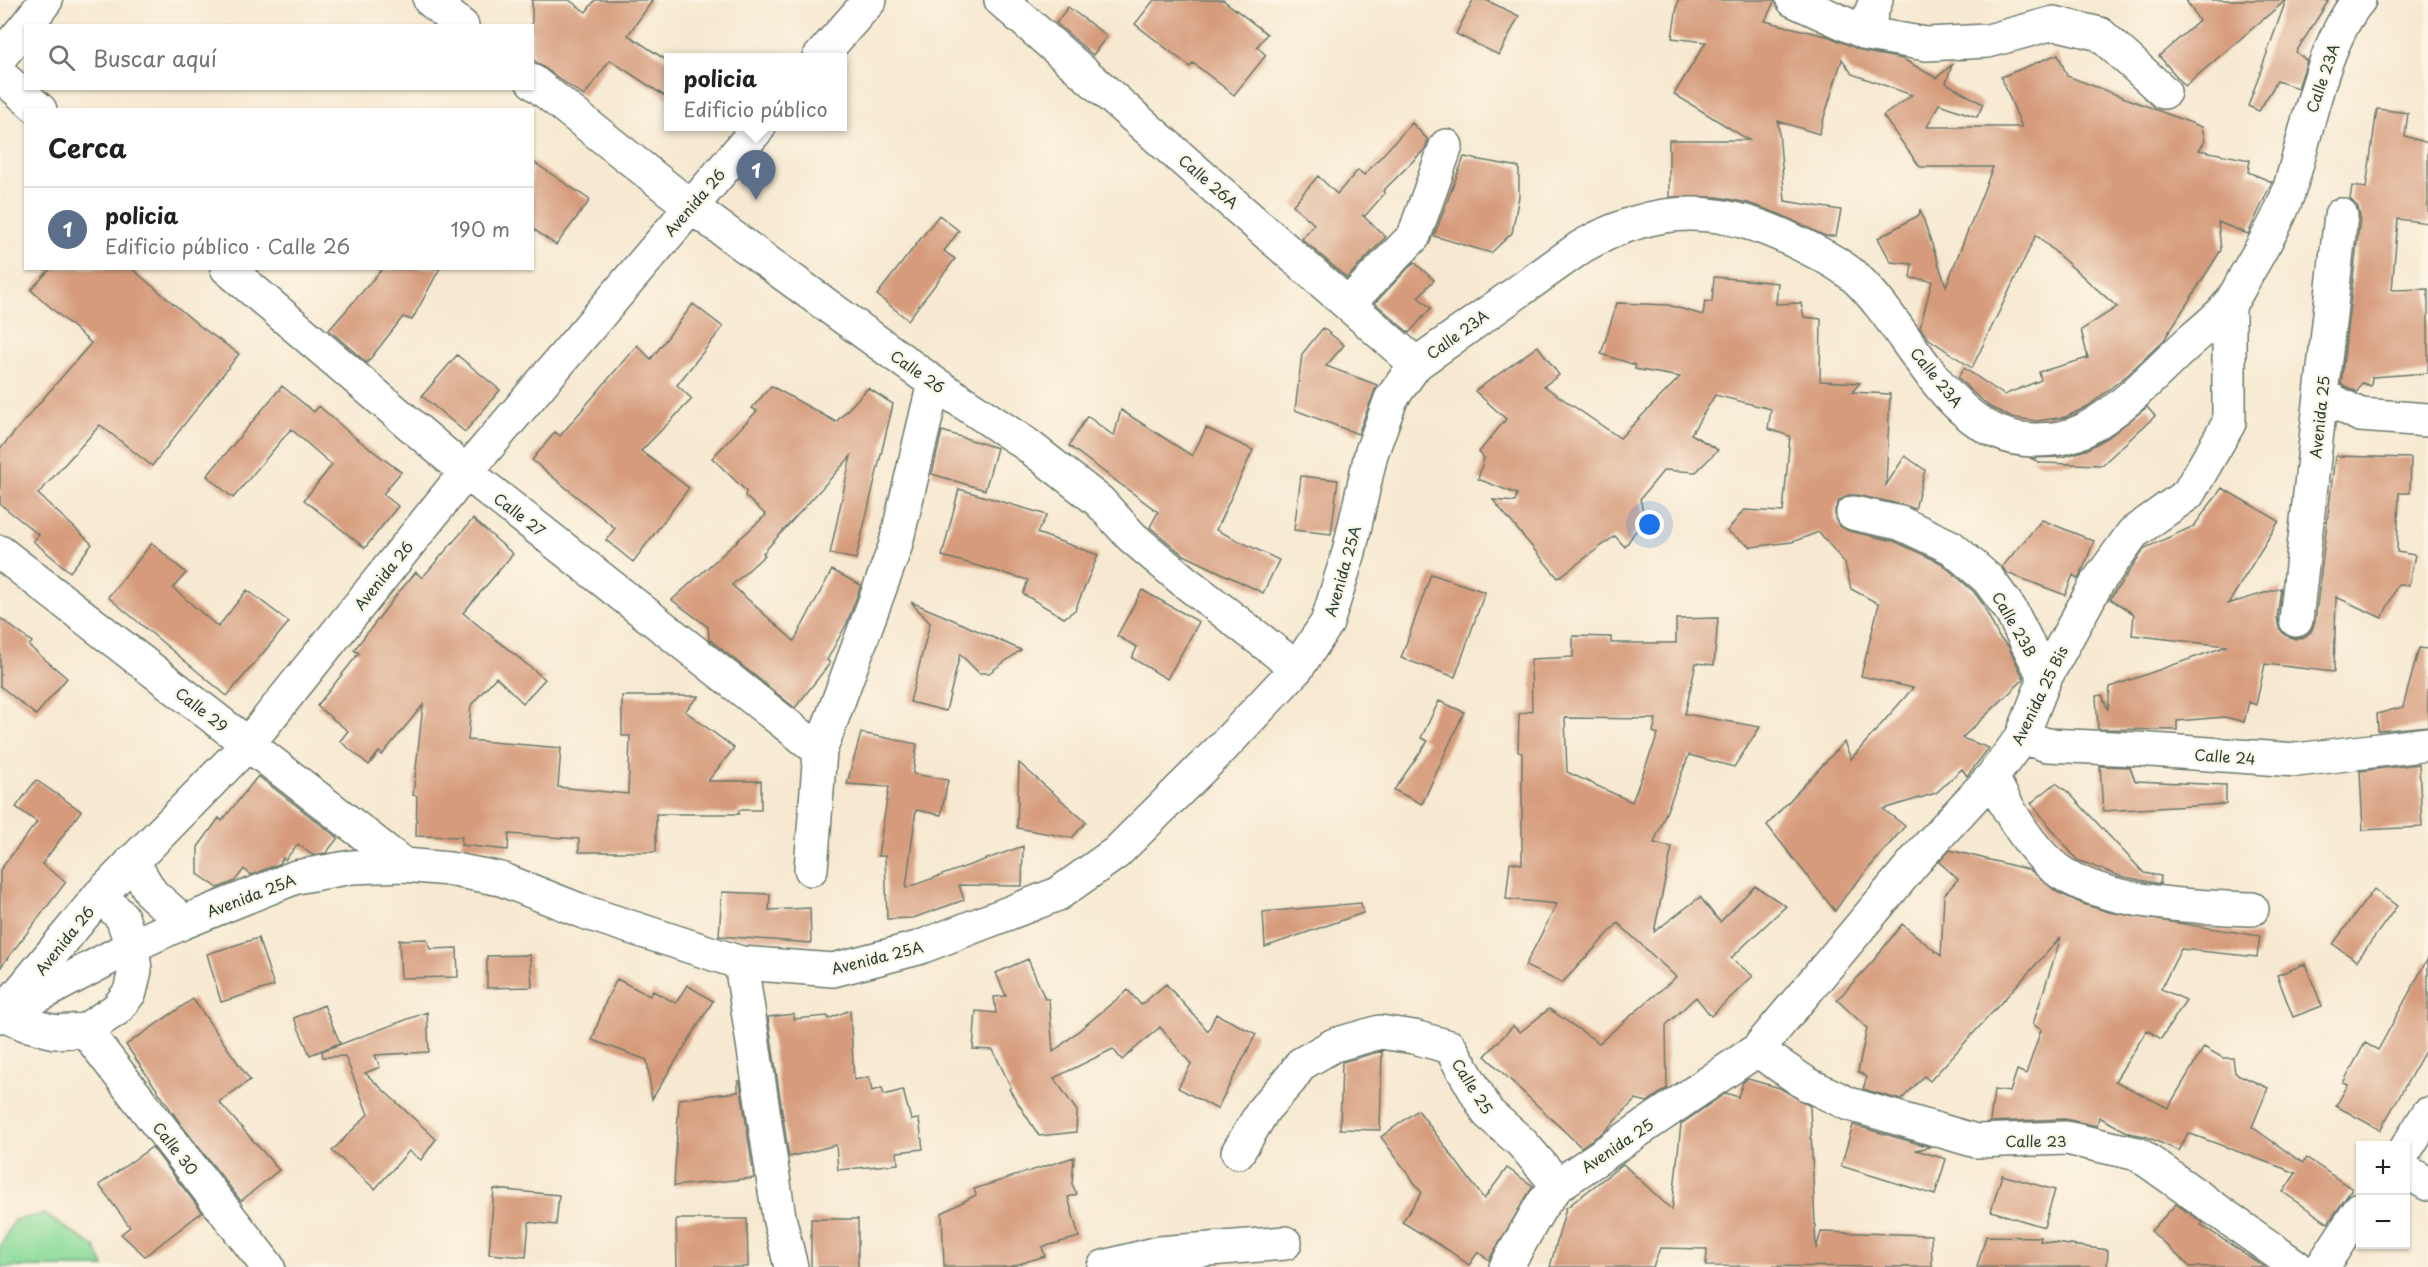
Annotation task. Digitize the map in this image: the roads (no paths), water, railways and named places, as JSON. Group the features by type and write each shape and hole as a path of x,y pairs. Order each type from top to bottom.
{"street":[{"path":"28,24 46,0"},
{"path":"430,0 460,24"},
{"path":"823,53 870,0"},
{"name":"Calle 26A","path":"1000,0 1416,364"},
{"path":"1793,0 1868,34 1926,44 1988,41 2054,23 2100,34 2164,92"},
{"path":"1868,34 1871,13 1876,0"},
{"name":"Calle 23A","path":"1416,364 1543,273 1610,231 1646,218 1691,213 1736,218 1782,234 1830,259 1857,280 1886,313 1958,405 1987,429 2019,440 2054,440 2080,432 2108,416 2229,305 2265,242 2290,187 2308,118 2336,37 2359,0"},
{"path":"0,57 24,28"},
{"path":"0,75 38,108"},
{"name":"Calle 26","path":"534,83 690,206 934,383 1035,451 1099,501 1132,537 1184,581 1297,668"},
{"name":"Avenida 26","path":"1,1014 100,895 248,744 466,472 755,131"},
{"path":"1349,303 1414,236 1446,146"},
{"name":"Avenida 25","path":"2296,620 2341,215"},
{"name":"Calle 27","path":"229,270 466,472 820,751"},
{"name":"Avenida 25 Bis","path":"1757,1050 1922,854 1992,777 2022,737 2045,678 2097,583 2133,533 2188,494 2229,423 2229,305"},
{"name":"Avenida 25A","path":"1,1014 132,946 184,922 296,877 352,867 404,865 449,869 501,879 584,912 741,963 833,970 918,948 1058,894 1116,853 1222,748 1297,668 1327,623 1349,552 1371,454 1391,399 1416,364"},
{"path":"811,869 820,751 896,547 934,383"},
{"path":"2322,395 2360,415 2428,420"},
{"name":"Calle 23B","path":"1853,513 1900,523 1951,547 1988,579 2010,609 2045,678"},
{"name":"Calle 29","path":"0,552 404,865"},
{"name":"Calle 24","path":"2022,737 2047,746 2136,749 2297,760 2428,744"},
{"path":"1992,777 2012,817 2048,862 2078,882 2116,894 2185,907 2252,909"},
{"path":"132,861 152,894 184,922"},
{"path":"1,1014 54,1032 85,1030 117,1009 130,992 135,970 132,946 129,931 122,917 100,895"},
{"path":"741,963 779,1216 791,1267"},
{"name":"Calle 30","path":"85,1030 268,1267"},
{"name":"Calle 25","path":"1238,1152 1264,1109 1301,1064 1334,1045 1380,1032 1414,1037 1450,1047 1488,1113 1521,1142 1558,1185"},
{"name":"Avenida 25","path":"1506,1267 1541,1206 1558,1185 1757,1050"},
{"name":"Calle 23","path":"1757,1050 1807,1084 1849,1104 1976,1141 2066,1138 2138,1154 2297,1267"},
{"path":"2410,1143 2428,1114"},
{"path":"2410,1173 2428,1184"},
{"path":"2322,1267 2356,1216"},
{"path":"1104,1267 1159,1253 1285,1243"}],"place":[{"name":"policia","path":"756,200"}]}
